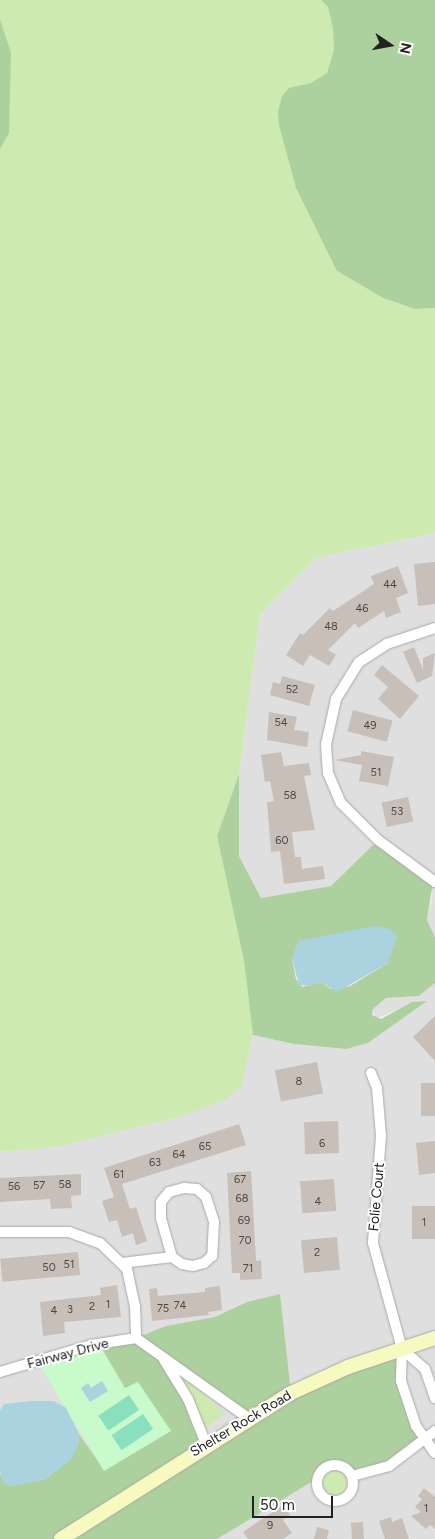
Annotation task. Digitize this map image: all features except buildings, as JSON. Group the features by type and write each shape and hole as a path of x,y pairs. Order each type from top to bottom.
{"main road":[{"name":"Shelter Rock Road","path":"61,1539 206,1444 291,1393 348,1367 435,1338"}],"street":[{"path":"435,628 388,644 359,662 336,699 326,745 328,773 341,803 378,840 435,882"},
{"name":"Folie Court","path":"371,1073 376,1088 381,1136 373,1243 402,1349 401,1381 416,1426 435,1453"},
{"path":"122,1264 172,1257 182,1264 193,1266 204,1263 212,1256 214,1222 206,1197 196,1189 169,1192 161,1202 161,1218 172,1257"},
{"path":"0,1232 69,1232 87,1236 100,1243 127,1269 136,1306 136,1338 248,1418"},
{"name":"Fairway Drive","path":"0,1372 91,1345 136,1338"},
{"path":"402,1349 425,1369 435,1398"},
{"path":"162,1357 188,1399 206,1444"},
{"path":"352,1476 389,1466 426,1440 435,1431"}],"shaded area":[{"path":"435,533 435,937 427,920 433,894 378,840 331,886 261,898 239,856 239,774 260,614 315,558"},
{"path":"435,983 435,1539 0,1539 0,1152 56,1147 179,1117 242,1085 253,1035 294,1044 346,1049 421,1000 375,1019 373,1009 386,998 419,996"}],"green space":[{"path":"0,0 331,0 351,44 337,271 383,298 415,309 435,308 435,533 315,558 260,614 239,774 217,836 244,961 253,1035 242,1085 227,1099 179,1117 56,1147 0,1152"},
{"path":"321,0 435,0 435,308 415,309 383,298 337,271 296,188 279,125 278,112 282,96 289,88 311,83 327,73 334,50 333,28 328,7"},
{"path":"0,19 11,53 9,133 0,149"},
{"path":"239,774 239,856 261,898 331,886 378,840 433,882 427,920 435,937 435,983 419,996 386,998 373,1009 372,1015 381,1019 412,1002 427,1001 368,1043 346,1049 294,1044 253,1035 244,961 217,836","holes":["292,959 388,963 350,986 331,989 321,982 302,987 296,979"]},
{"path":"280,1294 291,1393 402,1349 401,1381 426,1439 389,1466 352,1476 343,1467 325,1468 318,1478 217,1539 0,1539 0,1474 10,1486 46,1479 78,1446 79,1434 105,1471 138,1382 125,1389 99,1344 136,1338 166,1326 215,1317 247,1302","holes":["164,1358 247,1418 206,1444"]},
{"path":"99,1344 125,1388 138,1382 171,1431 104,1471 38,1363"},
{"path":"178,1370 225,1413 206,1428 188,1391"},
{"path":"129,1395 139,1410 108,1431 98,1416"},
{"path":"143,1414 153,1429 122,1450 111,1435"},
{"path":"335,1465 348,1470 353,1483 348,1496 335,1501 322,1496 317,1483 322,1470"}],"water":[{"path":"375,926 390,929 397,936 388,963 337,992 321,982 311,986 299,985 292,959 298,941"},
{"path":"102,1381 108,1391 90,1402 81,1388 88,1383 91,1388"},
{"path":"54,1401 66,1408 79,1434 78,1446 71,1459 46,1479 10,1486 3,1482 0,1471 0,1410 4,1404"}]}
